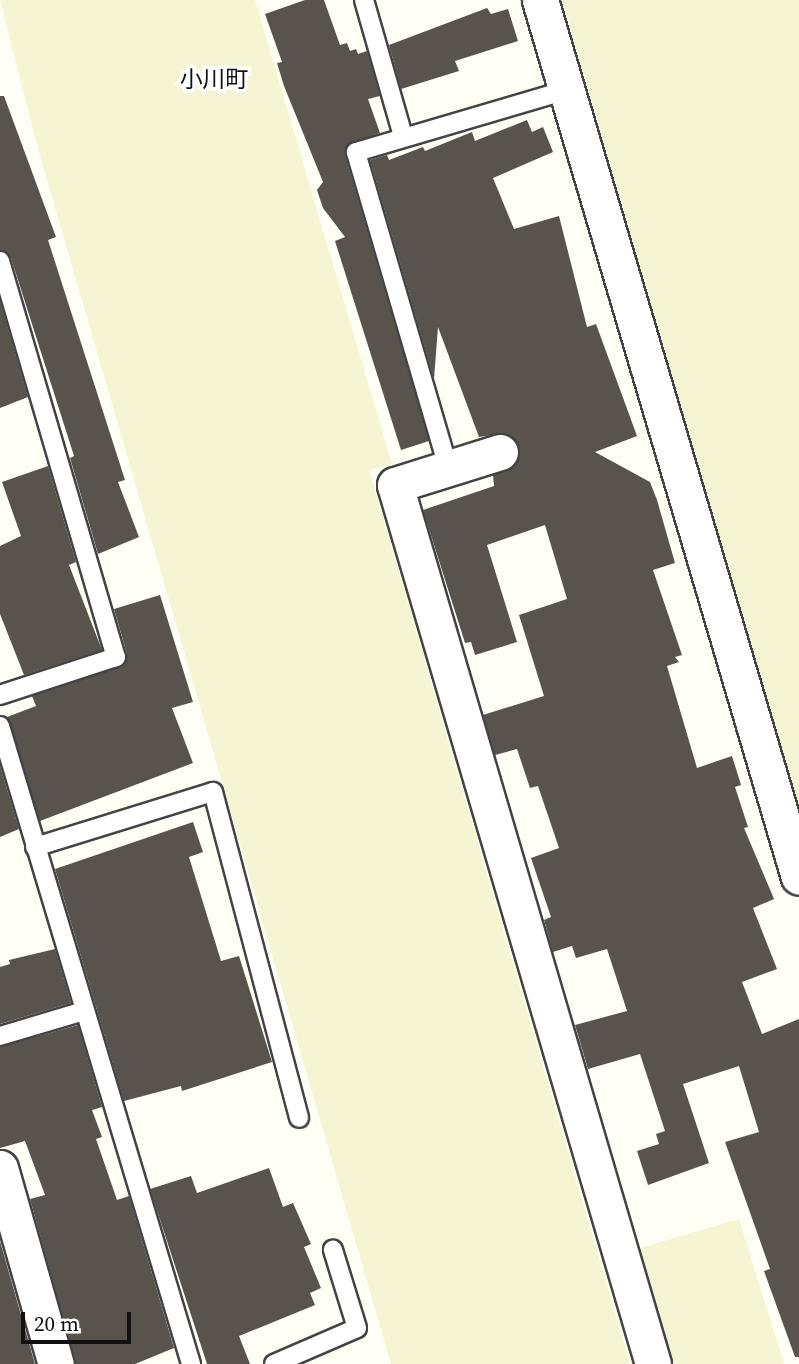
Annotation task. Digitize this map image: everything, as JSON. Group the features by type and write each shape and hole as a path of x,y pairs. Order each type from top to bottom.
{"street":[{"path":"540,0 799,877"},
{"path":"500,452 395,485 653,1364"},
{"path":"0,1168 56,1364"}],"lane":[{"path":"364,0 403,136"},
{"path":"448,467 356,152 403,136 567,90"},
{"path":"0,261 116,657 0,695"},
{"path":"0,726 34,847 191,1364"},
{"path":"34,847 212,792 299,1118"},
{"path":"0,1036 84,1012"},
{"path":"274,1364 358,1328 333,1250"}],"green space":[{"path":"0,0 255,0 392,464 369,470 630,1364 391,1364 38,149"},
{"path":"562,0 799,0 799,805 751,647"},
{"path":"739,1219 784,1364 672,1364 637,1249"}],"building":[{"path":"305,0 324,0 340,45 347,43 350,51 356,49 358,54 367,51 380,96 368,99 380,133 348,144 345,155 429,441 401,450 335,241 345,237 323,208 317,190 323,182 284,86 277,63 282,62 265,14"},
{"path":"487,8 491,14 508,9 518,41 455,61 459,71 401,89 389,45"},
{"path":"0,96 4,96 56,237 48,240 125,480 118,482 139,537 98,554 70,458 74,456 11,258 0,250"},
{"path":"527,120 532,132 543,127 553,152 493,178 514,229 559,216 587,327 596,324 637,436 595,452 650,482 675,563 653,570 682,655 675,657 679,662 667,666 697,768 732,756 741,785 735,787 748,827 744,828 774,899 753,908 777,969 742,982 762,1034 799,1019 799,1357 795,1357 764,1271 770,1269 725,1142 759,1132 739,1066 683,1084 709,1163 648,1185 637,1151 659,1144 656,1134 665,1131 640,1054 588,1069 575,1025 627,1011 607,949 576,958 572,946 553,952 544,920 551,917 531,858 559,848 538,786 530,788 517,749 495,755 483,715 544,696 519,615 567,599 545,525 487,545 517,642 475,655 471,642 465,643 423,510 494,486 493,475 514,466 519,447 505,433 479,437 438,327 434,379 370,160 387,155 389,160 423,147 425,151 472,132 475,141"},
{"path":"0,301 28,397 0,408"},
{"path":"48,466 76,562 69,565 102,650 24,675 0,614 0,546 21,536 2,482"},
{"path":"160,595 193,702 172,708 193,763 40,821 7,717 36,706 32,696 124,665 127,654 114,609"},
{"path":"0,766 19,829 0,837"},
{"path":"193,822 203,852 189,857 221,961 239,956 272,1062 182,1091 181,1086 124,1101 55,869"},
{"path":"55,949 71,1003 0,1024 0,967 10,964 9,960"},
{"path":"78,1025 102,1107 92,1110 102,1137 96,1139 117,1200 129,1196 174,1348 135,1364 76,1364 30,1199 45,1195 25,1141 0,1148 0,1047"},
{"path":"269,1168 283,1207 293,1203 311,1244 304,1247 321,1288 310,1293 315,1305 239,1336 250,1364 207,1364 150,1189 191,1176 197,1193"},
{"path":"0,1241 35,1364 0,1364"}],"district":[{"name":"小川町","path":"214,79"}]}
